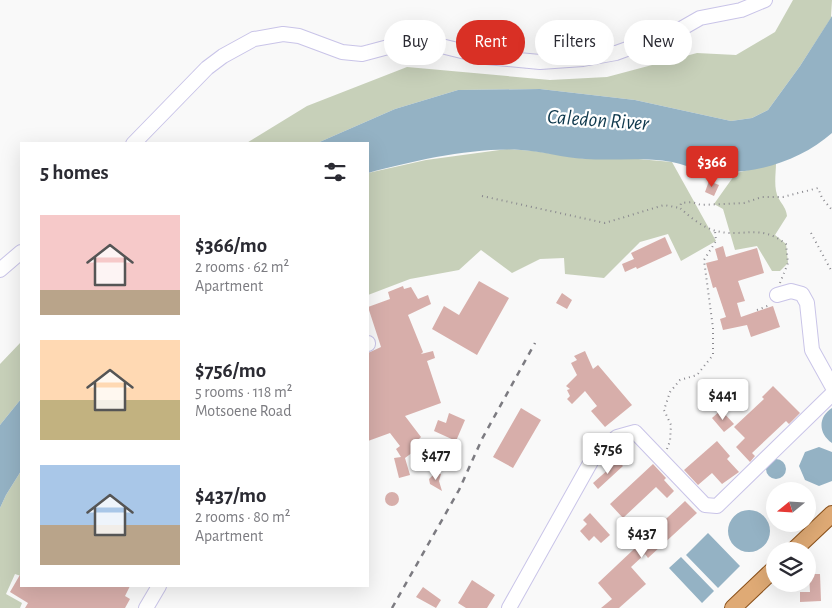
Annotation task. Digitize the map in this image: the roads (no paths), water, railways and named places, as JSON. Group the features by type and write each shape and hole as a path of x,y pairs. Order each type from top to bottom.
{"main road":[{"path":"802,542 832,514"},
{"path":"733,608 766,577"}],"street":[{"path":"135,142 208,68 229,52 254,39 283,34 299,36 353,54 377,52 407,42 425,42 486,57 540,62 583,59 616,53 679,30 700,18 741,10 765,0"},
{"path":"0,270 20,253"},
{"path":"777,295 791,291 802,294 807,303 809,313 810,345 832,386"},
{"path":"509,608 593,458 617,437 635,432 705,505 717,506 832,394"},
{"path":"146,608 158,587"}],"water":[{"name":"Caledon River","path":"832,16 832,133 804,153 771,166 753,170 718,172 661,161 585,159 529,151 503,150 444,156 369,173 369,142 320,142 395,109 458,90 540,89 635,100 731,121 752,118 768,110 800,66"},
{"path":"20,400 20,473 0,508 0,425"},
{"path":"832,408 832,443 824,435 822,420"},
{"path":"819,447 832,452 832,481 819,486 816,485 816,482 805,480 799,466 805,452"},
{"path":"776,459 783,462 786,469 783,476 776,479 769,476 766,469 769,462"},
{"path":"753,510 766,518 766,532 770,532 770,535 768,542 761,549 745,552 737,549 731,543 728,527 731,519 737,513"},
{"path":"708,533 740,566 718,588 686,555"},
{"path":"681,557 714,591 702,603 669,568"}],"railway":[{"path":"392,608 459,490 482,439 535,343"}]}
